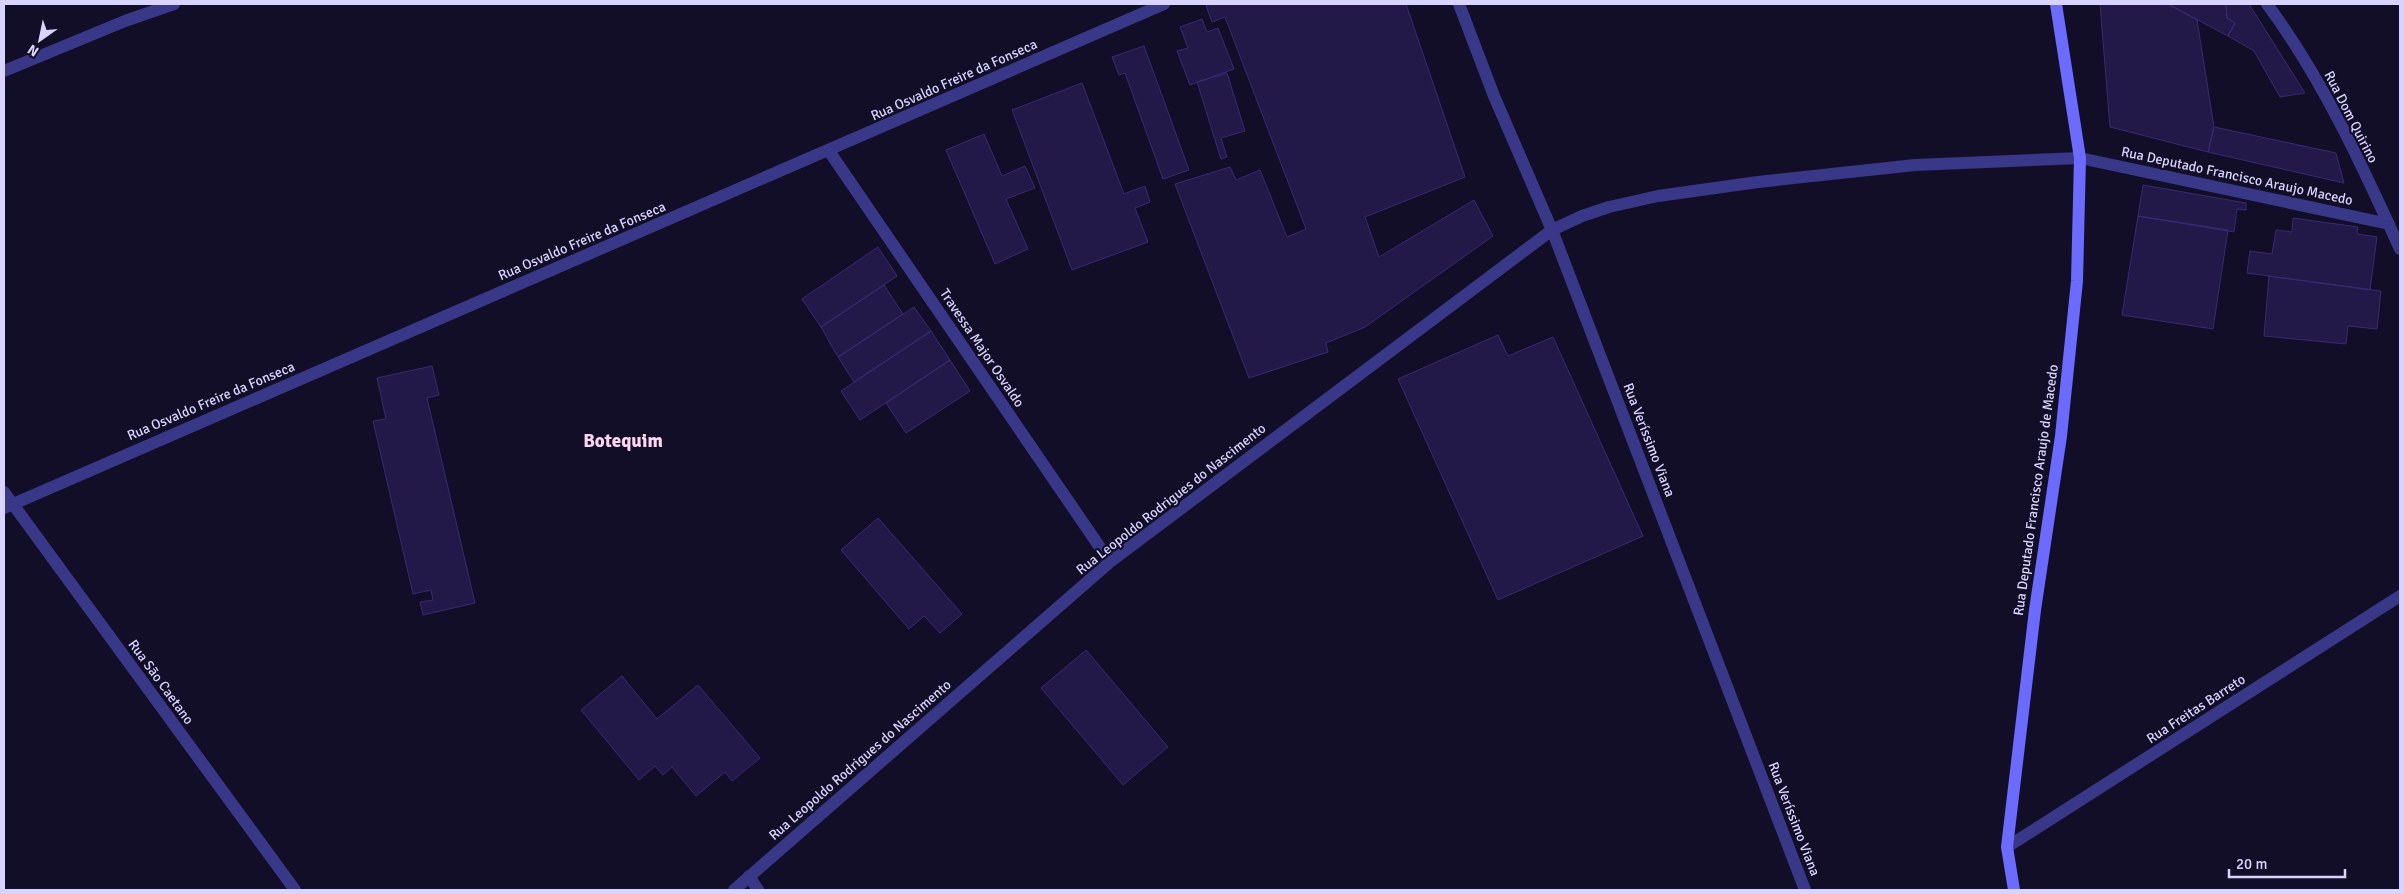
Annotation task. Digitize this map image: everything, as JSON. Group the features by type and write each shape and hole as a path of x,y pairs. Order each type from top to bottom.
{"street":[{"path":"4,71 125,21 174,4"},
{"name":"Rua Osvaldo Freire da Fonseca","path":"8,506 1164,4"},
{"name":"Rua Veríssimo Viana","path":"1459,4 1494,96 1552,230 1805,890"},
{"name":"Rua Dom Quirino","path":"2267,4 2294,40 2400,248"},
{"name":"Rua Deputado Francisco Araujo de Macedo","path":"2014,890 2007,847 2035,610 2061,436 2077,281 2080,158 2057,5"},
{"name":"Travessa Major Osvaldo","path":"829,151 1110,562"},
{"name":"Rua Deputado Francisco Araujo Macedo","path":"1552,230 1582,216 1609,207 1658,196 1758,182 1915,165 2080,158 2389,224"},
{"name":"Rua Leopoldo Rodrigues do Nascimento","path":"734,890 1110,562 1552,230"},
{"name":"Rua São Caetano","path":"4,492 8,506 296,890"},
{"name":"Rua Freitas Barreto","path":"2007,847 2400,596"},
{"path":"749,876 758,890"}],"building":[{"path":"1211,4 1406,4 1465,177 1365,217 1379,257 1474,200 1493,236 1365,327 1326,343 1328,352 1249,378 1175,184 1230,167 1236,180 1260,170 1287,237 1306,229 1225,17 1212,22 1206,6"},
{"path":"2100,4 2168,4 2197,20 2214,127 2208,152 2110,127"},
{"path":"2168,4 2226,4 2227,18 2235,23 2228,36"},
{"path":"2226,4 2249,4 2305,93 2280,97 2254,51 2228,36 2235,23 2227,18"},
{"path":"1202,19 1207,32 1218,28 1234,69 1190,85 1177,51 1188,48 1180,27"},
{"path":"1144,46 1189,170 1163,179 1125,73 1119,75 1112,57"},
{"path":"1227,73 1245,131 1221,138 1227,157 1221,159 1197,82"},
{"path":"1082,83 1124,194 1145,186 1150,202 1135,208 1148,242 1072,270 1012,110"},
{"path":"2214,127 2336,153 2344,183 2208,152"},
{"path":"984,134 1002,176 1025,166 1035,188 1006,199 1028,249 995,264 946,150"},
{"path":"2143,185 2246,203 2246,210 2237,209 2234,232 2138,216"},
{"path":"2138,216 2228,230 2213,329 2122,315"},
{"path":"2293,218 2358,227 2357,234 2377,237 2370,290 2247,273 2250,251 2272,254 2276,230 2292,232"},
{"path":"878,247 897,276 821,327 802,299"},
{"path":"2269,276 2381,291 2377,329 2348,326 2346,344 2264,336"},
{"path":"884,285 903,314 838,357 821,327"},
{"path":"914,307 931,331 854,382 838,357"},
{"path":"931,331 950,360 860,420 841,391"},
{"path":"1498,335 1508,356 1553,337 1643,536 1498,600 1398,379"},
{"path":"950,360 970,391 906,433 886,403"},
{"path":"432,366 439,395 427,398 475,603 423,615 420,602 433,600 431,590 413,594 373,421 386,419 377,378"},
{"path":"878,518 962,614 940,633 924,616 909,629 841,550"},
{"path":"1086,650 1168,747 1123,785 1041,688"},
{"path":"622,676 657,719 698,685 760,758 732,781 725,772 696,796 672,767 663,775 655,766 639,780 581,710"}],"district":[{"name":"Botequim","path":"623,441"}]}
